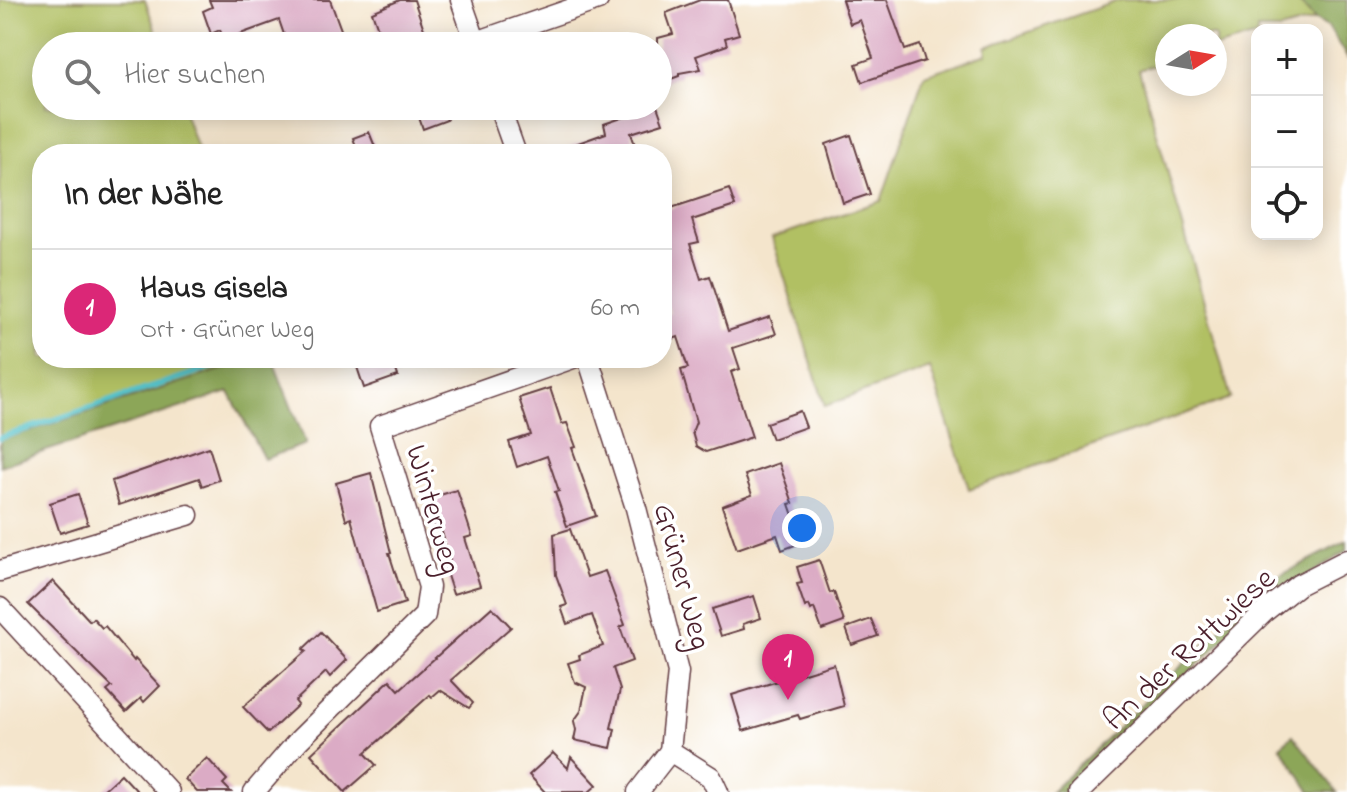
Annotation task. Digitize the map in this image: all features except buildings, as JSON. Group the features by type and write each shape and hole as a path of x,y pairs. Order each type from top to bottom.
{"street":[{"path":"461,0 473,32"},
{"path":"510,32 598,0"},
{"path":"504,120 512,144"},
{"name":"Winterweg","path":"254,792 298,741 425,615 429,587 380,426 545,368"},
{"name":"Grüner Weg","path":"591,368 636,508 678,672 670,751"},
{"path":"0,571 188,515"},
{"name":"An der Rottwiese","path":"1079,792 1264,612 1298,585 1347,560"},
{"path":"0,608 169,792"},
{"path":"638,792 670,751 711,777 718,792"}],"green space":[{"path":"0,0 145,0 156,32 32,32 32,120 187,120 195,144 32,144 32,368 227,368 0,440"},
{"path":"1120,0 1291,0 1305,7 1315,20 1301,24 1251,24 1251,38 1227,45 1227,24 1155,24 1155,65 1139,70 1231,398 969,489 930,368 825,406 772,238 881,201 924,75 987,54 986,47"},
{"path":"1291,0 1347,0 1347,58 1329,28 1315,20 1299,2"},
{"path":"227,368 276,368 306,444 264,459 229,392 0,466 0,440"},
{"path":"1347,541 1347,551 1258,606 1066,792 1051,792 1253,597 1281,575"},
{"path":"1293,735 1337,792 1311,792 1280,746"}],"waterway":[{"path":"0,438 209,368"}],"place":[{"name":"Haus Gisela","path":"788,700"}]}
